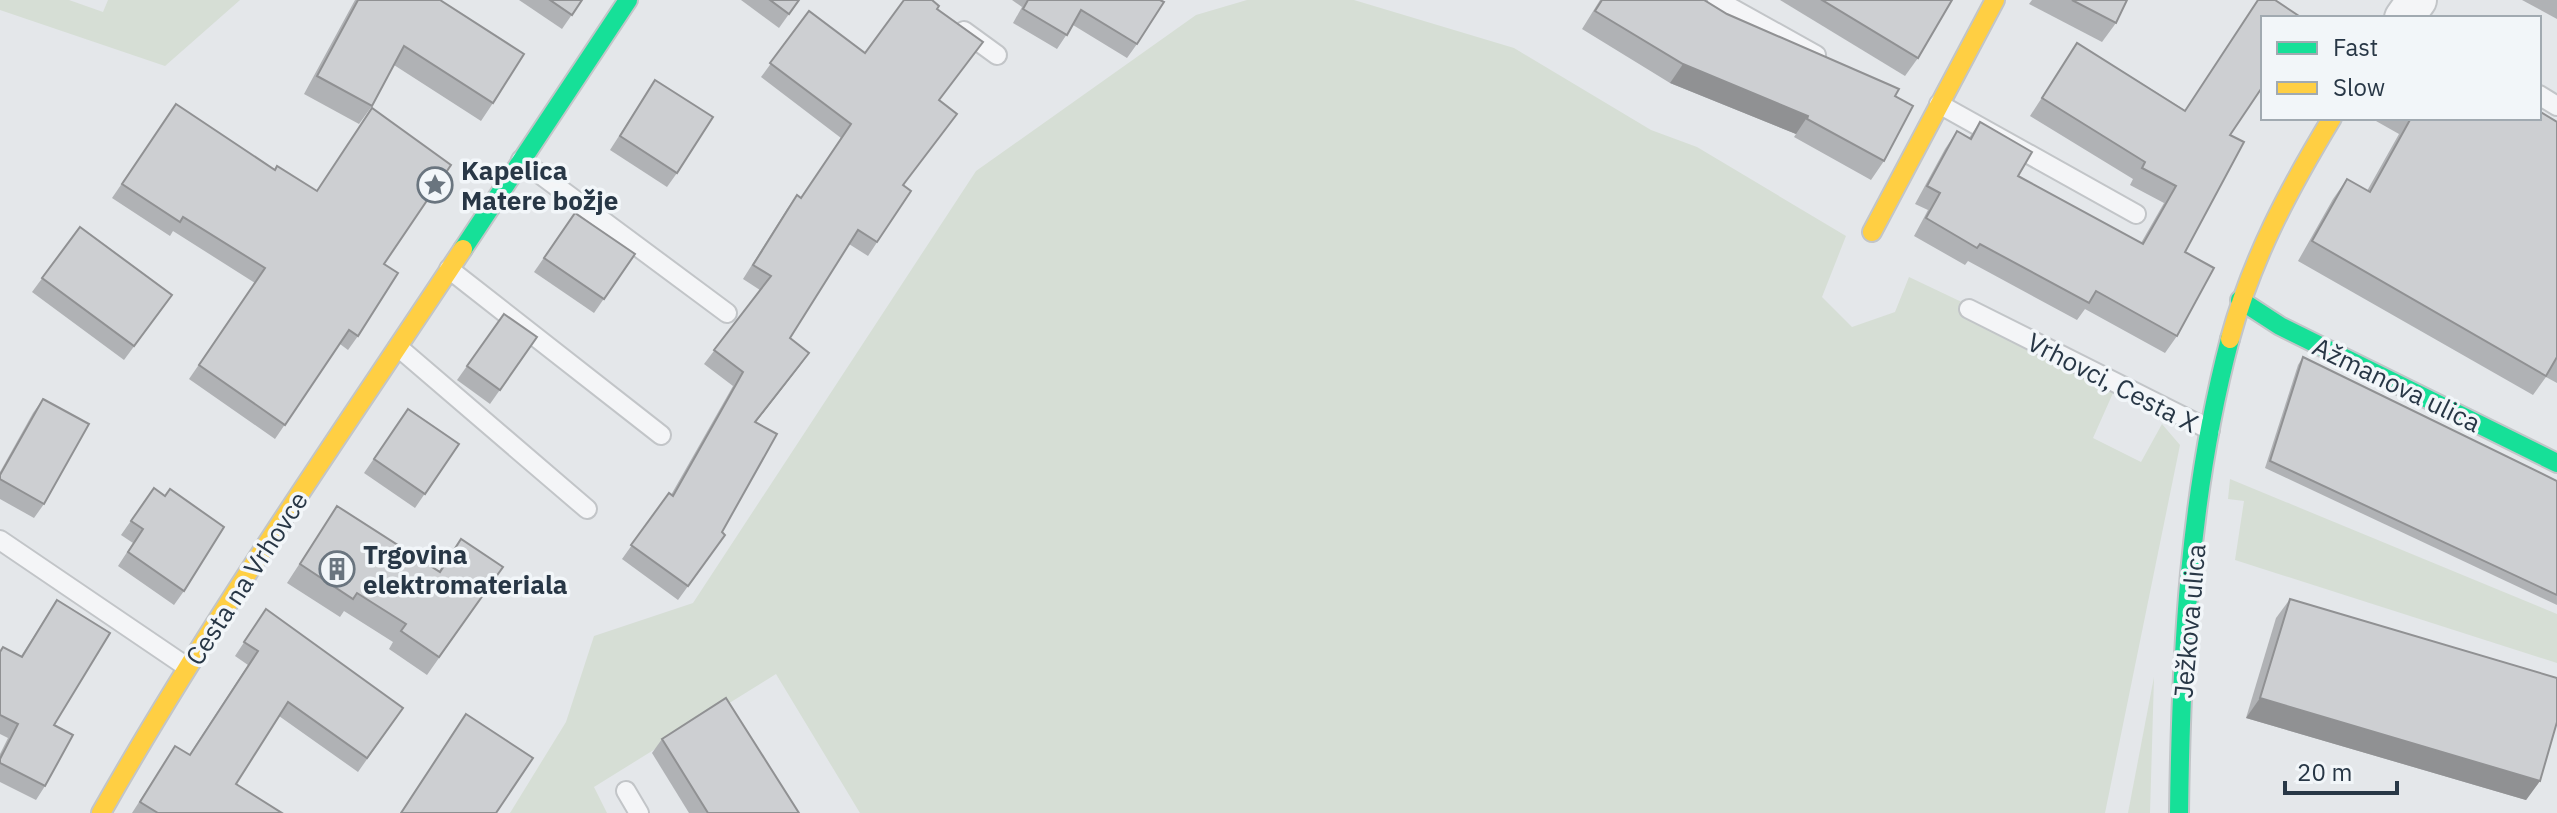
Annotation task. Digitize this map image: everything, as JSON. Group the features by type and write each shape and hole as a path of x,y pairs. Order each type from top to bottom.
{"street":[{"name":"Cesta na Vrhovce","path":"101,813 187,667 628,0"},
{"path":"1872,232 1930,112 1995,0"},
{"name":"Vrhovci, Cesta X","path":"2211,431 2240,300 2289,190 2331,120"},
{"name":"Ažmanova ulica","path":"2240,300 2280,326 2557,463"},
{"name":"Ježkova ulica","path":"2179,813 2179,745 2193,561 2211,431"}],"lane":[{"path":"1717,0 1838,67"},
{"path":"948,18 997,55"},
{"path":"1930,112 2136,214"},
{"path":"521,160 727,313"},
{"path":"449,269 661,435"},
{"name":"Vrhovci, Cesta X","path":"1969,309 2211,431"},
{"path":"398,347 587,509"},
{"path":"0,540 187,667"},
{"path":"626,791 639,813"}],"shaded area":[{"path":"0,0 69,0 103,12 108,0 240,0 165,66 0,10"},
{"path":"1247,0 1354,0 1514,48 1651,130 1697,147 1846,236 1822,297 1852,327 1895,312 1909,277 2027,333 2113,393 2093,438 2141,462 2162,424 2180,445 2105,813 860,813 776,674 594,787 607,813 510,813 566,722 594,636 693,603 976,171 1196,15"},
{"path":"2230,479 2557,614 2557,663 2235,560 2244,501 2228,499"},
{"path":"2154,677 2150,813 2128,813"}],"building":[{"path":"358,0 440,0 524,54 493,103 404,46 372,106 317,76"},
{"path":"550,0 582,0 572,15"},
{"path":"770,0 799,0 789,14"},
{"path":"904,0 932,0 939,6 937,9 983,42 939,100 957,114 903,185 911,191 877,242 858,230 790,338 809,353 755,422 777,434 722,532 725,535 688,586 631,545 669,493 673,496 743,372 714,350 771,276 753,265 797,195 801,198 851,124 770,63 809,11 865,53"},
{"path":"1028,0 1164,2 1137,44 1081,10 1067,35 1023,9"},
{"path":"1602,0 1704,0 1727,14 1899,89 1895,96 1913,106 1884,161 1807,119 1808,116 1683,64 1595,11"},
{"path":"1822,0 1952,0 1918,58"},
{"path":"2072,0 2127,0 2116,23"},
{"path":"2258,0 2275,0 2299,16 2261,16 2261,89 2230,135 2244,142 2185,252 2214,268 2177,336 2096,291 2089,303 1980,244 1977,248 1926,218 1940,193 1927,186 1957,131 1971,139 1980,122 2032,152 2018,176 2143,244 2176,186 2142,168 2145,162 2042,98 2077,43 2185,111"},
{"path":"655,80 713,117 677,173 620,136"},
{"path":"176,104 275,170 277,166 317,191 372,108 451,165 384,264 398,273 358,336 349,330 285,425 199,365 265,268 183,217 180,222 122,184"},
{"path":"2541,112 2557,122 2557,357 2546,376 2312,241 2347,179 2370,192 2410,120 2541,120"},
{"path":"575,213 635,254 604,299 544,258"},
{"path":"80,227 172,295 134,346 42,278"},
{"path":"504,314 537,337 500,390 467,366"},
{"path":"2303,357 2557,481 2557,595 2270,461"},
{"path":"43,399 89,424 44,504 0,479"},
{"path":"408,409 459,444 425,494 374,459"},
{"path":"154,488 165,496 170,489 224,527 184,591 128,552 143,529 131,521"},
{"path":"337,506 440,572 461,539 503,567 439,657 401,631 406,624 357,593 353,599 300,564"},
{"path":"2290,599 2557,678 2557,722 2540,781 2260,698"},
{"path":"57,600 110,633 54,725 73,735 45,786 0,763 18,724 0,715 0,652 3,647 22,657"},
{"path":"266,609 403,708 367,758 288,702 236,784 282,813 158,813 140,802 175,746 190,755 258,651 244,642"},
{"path":"726,698 799,813 708,813 662,739"},
{"path":"466,714 533,758 496,813 401,813"}],"traffic: fast":[{"path":"463,249 628,0"},
{"path":"2240,300 2280,326 2557,463"},
{"path":"2179,813 2185,634 2196,515 2216,397 2230,339"}],"traffic: slow":[{"path":"1872,232 1995,0"},
{"path":"2230,339 2249,280 2273,225 2331,120"},
{"path":"101,813 231,598 463,249"}],"place":[{"name":"Kapelica Matere božje","path":"435,185"},
{"name":"Trgovina elektromateriala","path":"337,569"}]}
